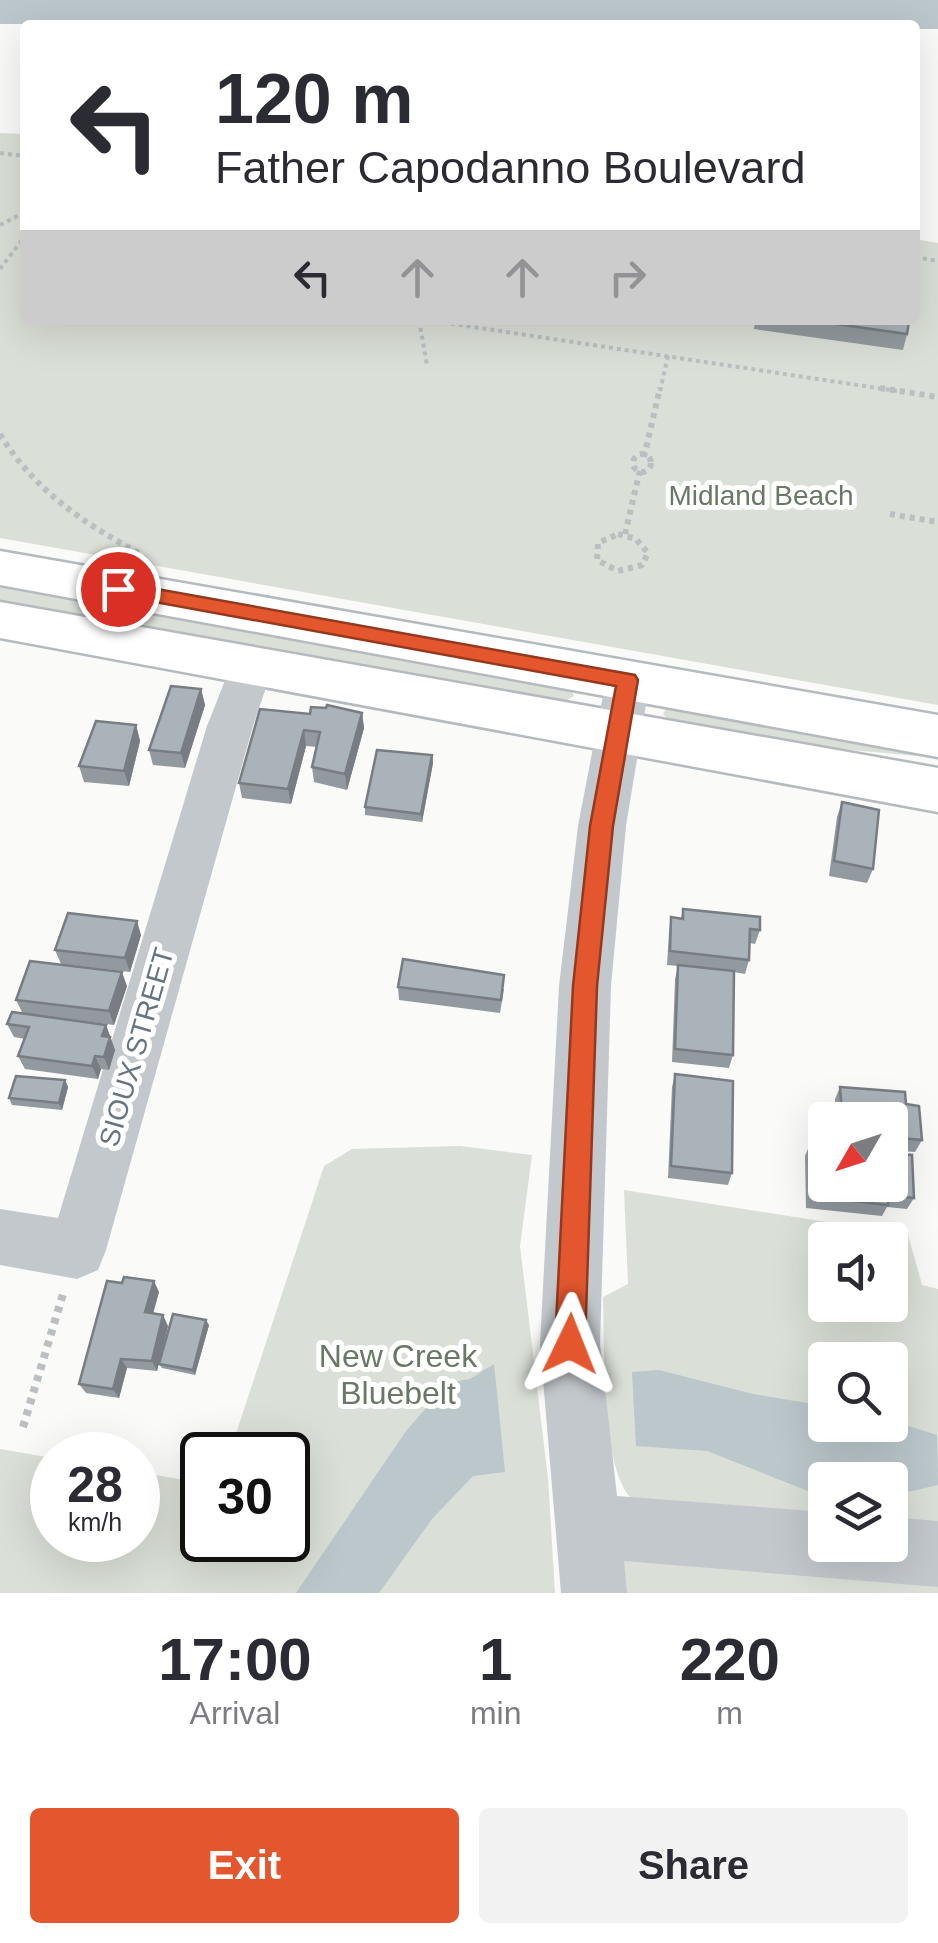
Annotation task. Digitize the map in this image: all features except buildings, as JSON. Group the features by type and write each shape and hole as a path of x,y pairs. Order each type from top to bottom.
{"main road":[{"path":"0,568 938,736"},
{"path":"0,620 938,790"}],"street":[{"name":"SIOUX STREET","path":"77,1250 250,667"},
{"path":"594,1593 570,1344 585,986 602,826 628,680"},
{"path":"0,1237 77,1250"},
{"path":"588,1526 808,1544"},
{"path":"908,1552 938,1554"}],"path":[{"path":"0,269 20,243"},
{"path":"424,325 428,365"},
{"path":"457,325 938,397"},
{"path":"644,457 668,356"},
{"path":"0,434 28,475 60,504 150,559"},
{"path":"644,457 651,460 652,466 640,470 631,462 644,457"},
{"path":"624,534 640,470"},
{"path":"890,514 938,522"},
{"path":"624,534 646,547 646,559 627,571 602,565 595,554 598,542 610,535 624,534"},
{"path":"22,1427 77,1250"}],"green space":[{"name":"Midland Beach","path":"0,133 20,134 20,325 920,325 920,240 938,243 938,705 0,538"},
{"path":"0,584 570,688 574,696 564,702 0,600"},
{"path":"667,707 938,754 938,758 798,745 670,721 663,714"},
{"name":"New Creek Bluebelt","path":"460,1146 532,1155 520,1246 548,1478 555,1593 0,1593 0,1449 30,1454 30,1562 160,1562 160,1476 180,1479 180,1562 310,1562 310,1432 237,1432 324,1166 352,1149"},
{"path":"624,1190 826,1222 808,1222 808,1322 908,1322 908,1235 922,1285 938,1289 938,1540 908,1538 908,1462 808,1462 808,1529 631,1498 621,1482 609,1433 603,1297 628,1284"},
{"path":"621,1557 938,1585 938,1593 614,1593"}],"shaded area":[{"path":"0,0 938,0 938,29 920,29 920,20 20,20 20,24 0,24"},
{"path":"494,1364 505,1472 473,1476 432,1519 379,1593 296,1593 406,1431 448,1383 470,1379"},
{"path":"659,1370 753,1394 808,1403 808,1442 908,1442 908,1426 937,1435 938,1485 908,1492 908,1462 808,1462 808,1491 707,1451 636,1446 632,1372"}],"route":[{"path":"118,589 628,680 602,826 585,986 570,1344"}]}
